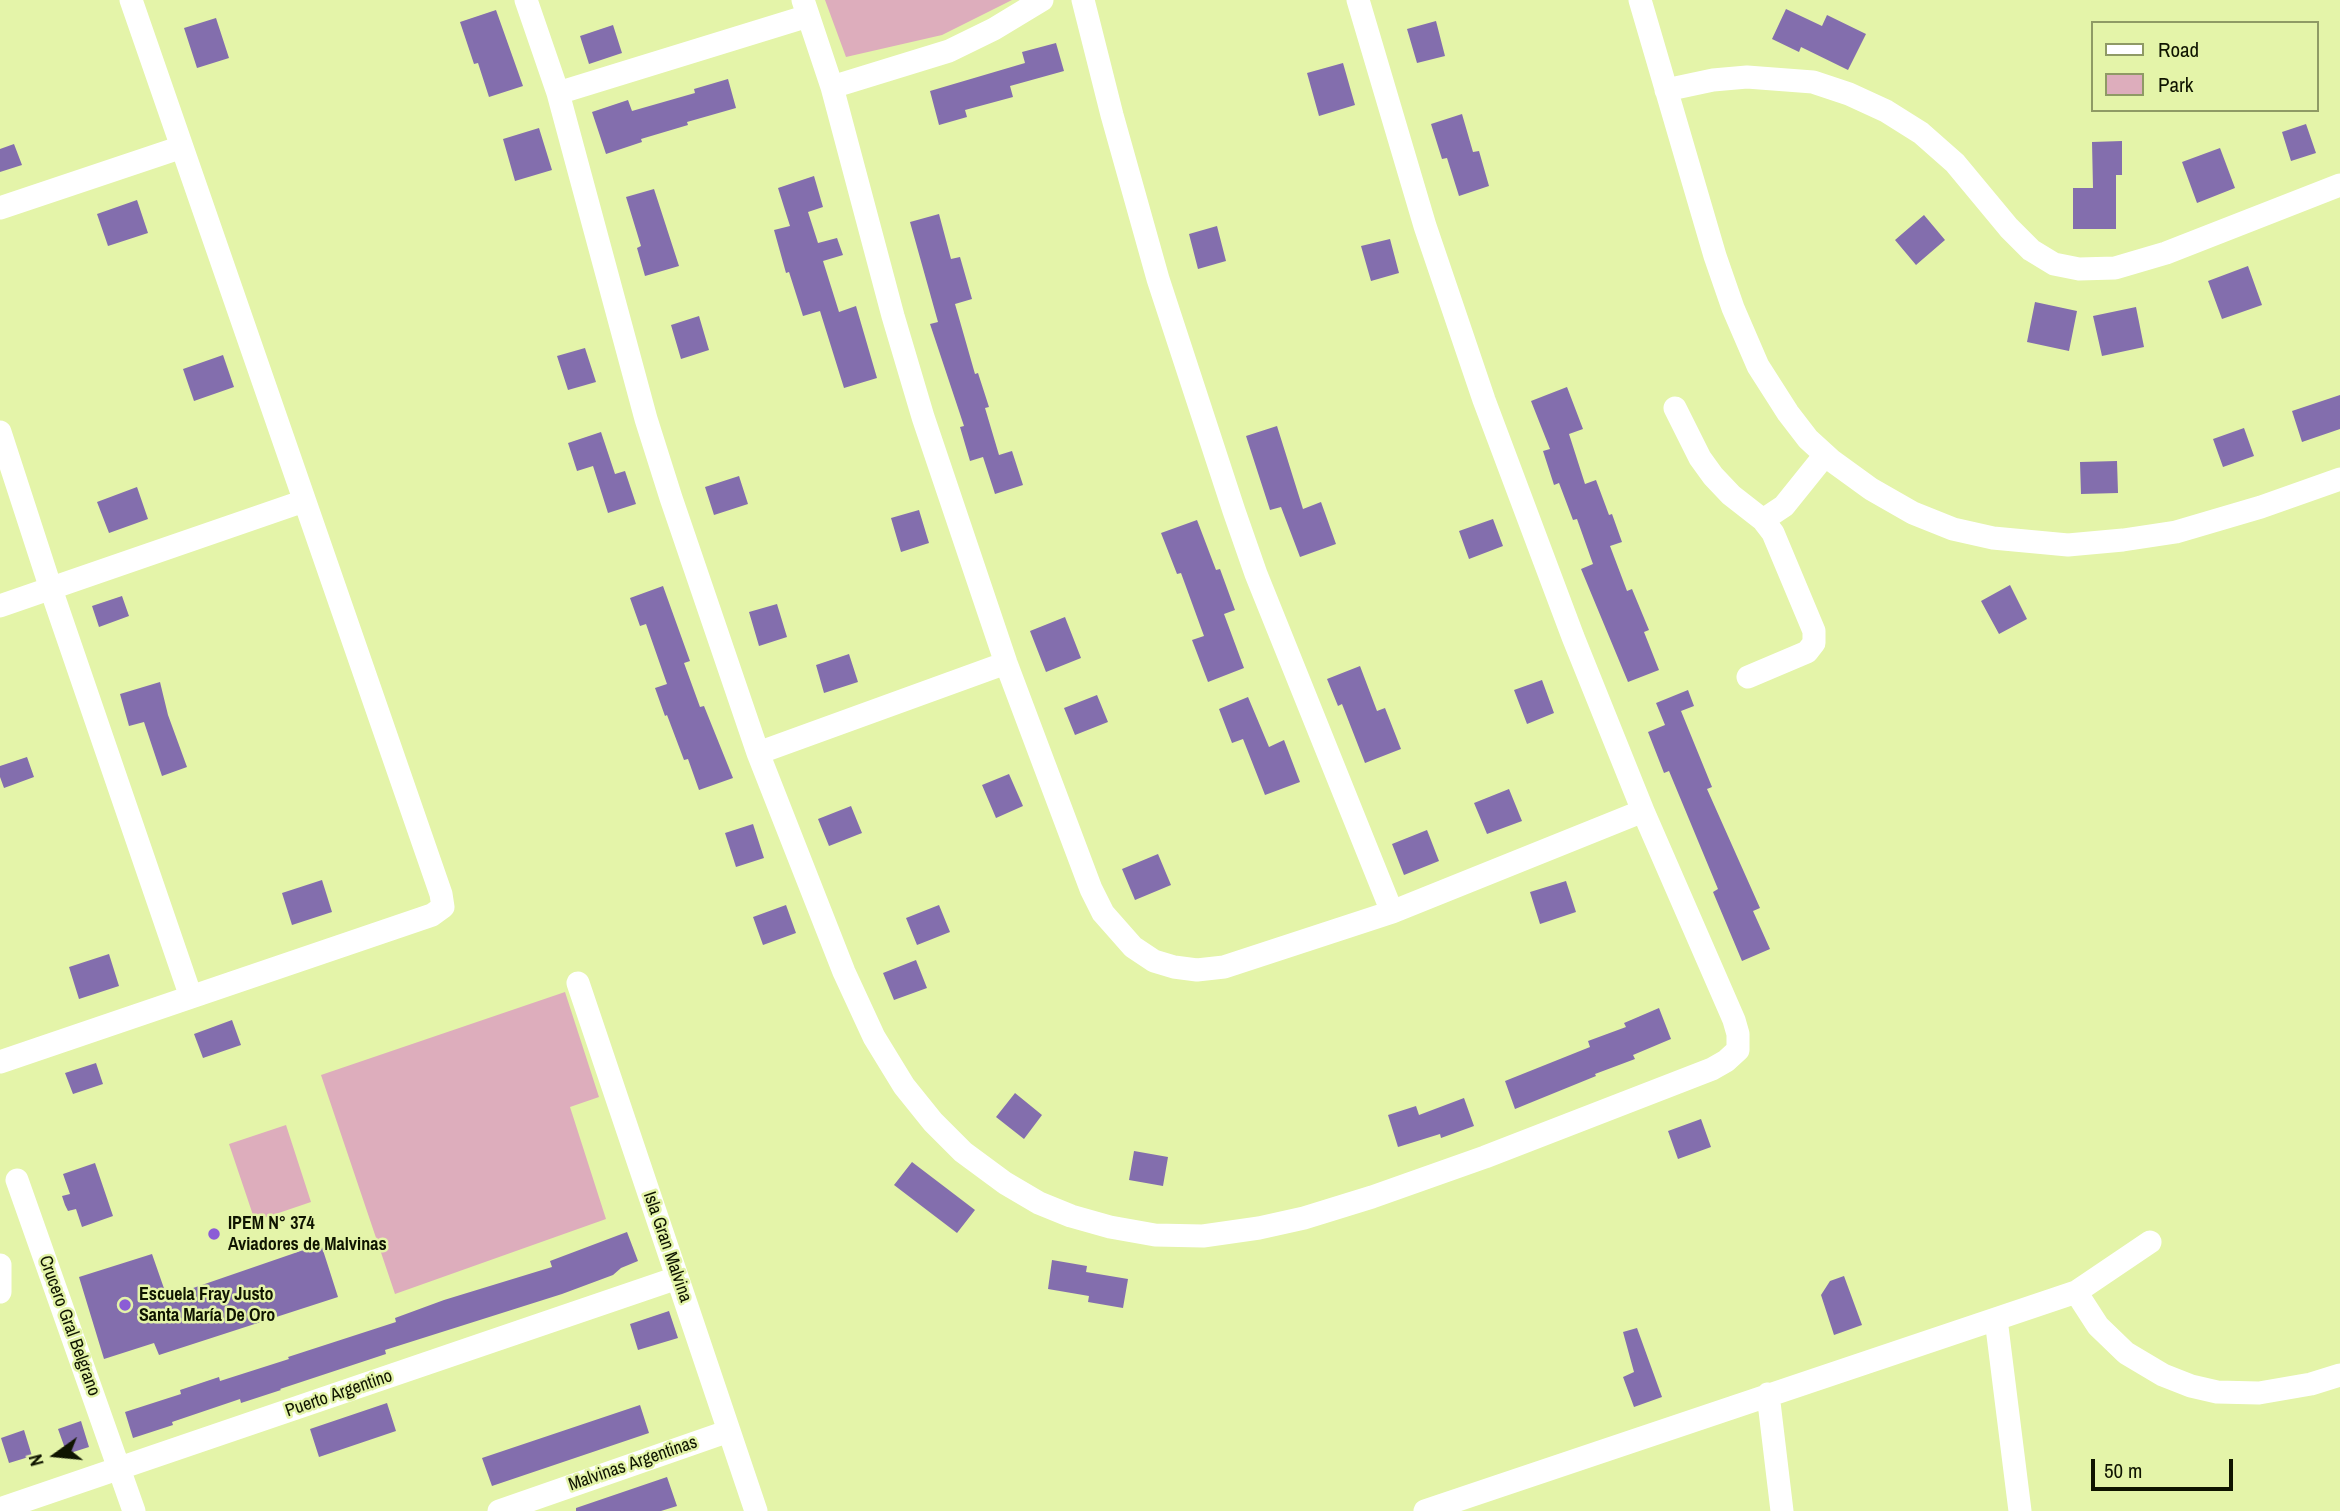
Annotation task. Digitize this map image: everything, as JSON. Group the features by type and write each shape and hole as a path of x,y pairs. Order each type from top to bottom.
{"street":[{"path":"0,1062 432,915 443,907 441,894 131,0"},
{"path":"526,0 558,93 646,419 758,753 849,983 874,1037 918,1104 963,1152 1005,1183 1039,1203 1071,1216 1155,1236 1203,1236 1304,1218 1372,1197 1485,1157 1712,1069 1738,1051 1738,1034 1734,1020 1643,811 1573,637 1484,400 1425,226 1357,0"},
{"path":"832,87 949,51 994,29 1042,0"},
{"path":"1083,0 1158,279 1234,511 1261,587 1392,912"},
{"path":"1640,0 1715,256 1733,309 1758,366 1808,439 1825,456 1871,489 1903,507 1953,529 1993,538 2068,545 2123,540 2176,531 2261,507 2340,479"},
{"path":"558,93 805,8 832,87 923,417 1006,663 1091,889 1103,913 1119,934 1154,961 1197,970 1224,967 1392,912 1643,811"},
{"path":"1666,90 1713,80 1747,77 1813,82 1849,93 1886,110 1921,133 1955,163 2031,250 2054,264 2079,269 2115,268 2166,253 2340,185"},
{"path":"0,208 182,147"},
{"path":"1675,408 1700,458 1713,475 1731,495 1763,520 1773,533 1814,631 1814,643 1807,652 1748,677"},
{"path":"0,432 191,997"},
{"path":"1763,520 1784,506 1825,456"},
{"path":"0,606 304,500"},
{"path":"758,753 1006,663"},
{"name":"Isla Gran Malvina","path":"578,983 756,1511"},
{"name":"Crucero Gral Belgrano","path":"17,1180 134,1511"},
{"path":"1425,1511 1466,1504 1768,1394 2076,1292 2150,1242"},
{"path":"0,1265 0,1292"},
{"name":"Puerto Argentino","path":"0,1509 677,1278"},
{"path":"2076,1292 2098,1326 2126,1353 2163,1375 2191,1386 2217,1391 2259,1393 2311,1384 2340,1375"},
{"path":"1996,1319 2020,1511"},
{"path":"1768,1394 1782,1511"},
{"name":"Malvinas Argentinas","path":"499,1511 729,1431"}],"green space":[{"path":"825,0 1012,0 942,35 846,57"},
{"path":"565,992 599,1097 570,1107 606,1219 395,1294 321,1075"},
{"path":"286,1125 311,1202 255,1221 229,1144"}],"building":[{"path":"1786,9 1822,26 1827,15 1866,34 1848,70 1801,47 1799,52 1772,39"},
{"path":"496,10 523,86 489,97 460,22"},
{"path":"216,18 229,58 197,68 184,28"},
{"path":"1436,21 1445,56 1417,63 1407,29"},
{"path":"613,25 622,53 589,64 580,36"},
{"path":"1056,43 1064,71 1010,86 1013,97 965,110 967,117 939,125 930,91 1025,63 1022,52"},
{"path":"1343,63 1355,105 1319,116 1307,73"},
{"path":"728,79 736,108 687,122 688,125 641,139 642,142 606,154 592,112 628,100 632,111 695,93 694,89"},
{"path":"1462,114 1473,152 1479,151 1489,186 1459,196 1447,158 1442,159 1431,124"},
{"path":"2306,124 2316,153 2291,161 2282,132"},
{"path":"539,128 552,170 515,181 503,139"},
{"path":"2122,141 2122,175 2116,175 2116,229 2073,229 2073,188 2093,188 2092,142"},
{"path":"14,144 22,165 0,172 0,149"},
{"path":"2220,148 2235,188 2197,203 2182,162"},
{"path":"814,176 823,207 808,212 818,243 837,238 843,255 823,261 839,312 856,306 877,378 844,388 820,311 803,316 789,272 786,273 774,230 790,226 778,188"},
{"path":"654,189 679,266 645,276 637,248 641,246 626,197"},
{"path":"137,200 148,233 108,246 97,214"},
{"path":"939,214 951,259 960,257 972,299 955,304 975,374 978,373 989,407 985,408 999,455 1012,451 1023,485 995,494 983,457 970,461 960,427 964,426 930,324 938,322 910,222"},
{"path":"1924,215 1945,240 1916,265 1895,240"},
{"path":"1217,226 1226,261 1198,269 1189,234"},
{"path":"1390,239 1399,273 1371,281 1361,246"},
{"path":"2248,266 2262,305 2222,319 2208,281"},
{"path":"2035,302 2077,311 2069,351 2027,342"},
{"path":"2136,307 2144,347 2102,356 2093,316"},
{"path":"699,316 709,350 681,359 671,325"},
{"path":"585,348 596,382 568,390 557,356"},
{"path":"223,355 234,387 194,401 183,369"},
{"path":"1567,387 1583,429 1569,434 1585,484 1596,480 1609,515 1612,514 1622,542 1610,546 1627,591 1632,589 1649,630 1644,632 1659,670 1628,682 1581,569 1593,564 1577,519 1573,520 1559,483 1554,485 1543,451 1550,449 1531,401"},
{"path":"2340,395 2340,429 2302,442 2292,411"},
{"path":"1277,426 1303,509 1321,502 1336,544 1300,557 1281,507 1270,510 1246,436"},
{"path":"2244,428 2254,456 2223,467 2213,439"},
{"path":"601,432 615,474 625,471 636,504 608,513 593,466 577,471 568,443"},
{"path":"2117,461 2118,493 2081,494 2080,462"},
{"path":"739,476 748,504 714,515 705,487"},
{"path":"137,487 148,519 109,533 97,502"},
{"path":"919,510 929,543 901,552 891,518"},
{"path":"1493,519 1503,546 1469,559 1459,531"},
{"path":"1197,520 1216,570 1220,569 1235,610 1224,614 1244,668 1208,682 1192,640 1204,636 1181,573 1177,574 1161,533"},
{"path":"2010,585 2027,619 1999,634 1981,601"},
{"path":"663,586 690,661 684,663 700,707 704,706 733,778 699,790 688,759 684,760 667,715 665,716 655,688 667,684 646,624 640,626 630,598"},
{"path":"122,596 129,616 99,627 92,606"},
{"path":"777,604 787,637 759,646 749,612"},
{"path":"1065,617 1081,658 1046,672 1030,631"},
{"path":"849,654 858,682 824,693 816,665"},
{"path":"1360,666 1377,711 1385,708 1401,749 1365,763 1342,704 1338,706 1327,679"},
{"path":"1542,680 1554,713 1527,724 1514,690"},
{"path":"160,682 168,715 187,767 162,776 144,722 129,726 120,694"},
{"path":"1688,690 1694,706 1681,711 1712,787 1707,789 1760,908 1753,911 1770,949 1742,961 1713,892 1718,889 1669,771 1664,773 1648,732 1665,725 1656,703"},
{"path":"1097,695 1108,722 1075,735 1064,708"},
{"path":"1248,697 1269,747 1284,740 1300,782 1265,795 1243,739 1232,743 1219,709"},
{"path":"27,757 34,777 4,788 0,766"},
{"path":"1009,774 1023,806 996,818 982,785"},
{"path":"1509,789 1522,821 1487,834 1474,803"},
{"path":"851,806 862,833 829,846 818,819"},
{"path":"753,824 764,858 736,867 725,833"},
{"path":"1427,830 1439,861 1404,875 1392,844"},
{"path":"1158,854 1171,885 1135,900 1122,869"},
{"path":"322,880 332,912 292,925 282,893"},
{"path":"1566,881 1576,912 1540,924 1530,892"},
{"path":"786,905 796,933 763,945 753,917"},
{"path":"939,905 950,932 917,945 906,918"},
{"path":"109,954 119,986 79,999 69,967"},
{"path":"916,960 927,988 894,1000 883,973"},
{"path":"1659,1008 1671,1039 1633,1055 1635,1059 1515,1109 1505,1081 1590,1047 1588,1041 1626,1027 1624,1023"},
{"path":"232,1020 241,1045 203,1058 194,1034"},
{"path":"96,1063 103,1084 73,1094 65,1073"},
{"path":"1015,1093 1042,1115 1024,1139 996,1117"},
{"path":"1464,1098 1474,1126 1441,1138 1440,1134 1398,1147 1388,1115 1416,1106 1419,1115"},
{"path":"1701,1119 1711,1147 1678,1159 1668,1131"},
{"path":"1134,1151 1168,1157 1163,1186 1129,1180"},
{"path":"912,1162 975,1210 957,1233 894,1185"},
{"path":"95,1163 113,1216 82,1227 76,1209 68,1211 65,1205 62,1196 70,1194 63,1174"},
{"path":"627,1232 638,1261 621,1268 613,1275 562,1294 385,1350 386,1354 281,1390 241,1403 240,1399 172,1422 173,1425 133,1438 125,1412 181,1394 180,1390 219,1377 220,1381 396,1322 395,1318 444,1300 552,1267 550,1261"},
{"path":"321,1244 338,1297 159,1355 154,1343 104,1359 79,1277 152,1254 167,1297"},
{"path":"1052,1260 1087,1266 1086,1272 1128,1279 1123,1308 1088,1302 1089,1296 1048,1289"},
{"path":"1844,1276 1862,1325 1834,1335 1821,1295 1830,1281"},
{"path":"669,1311 678,1338 638,1350 630,1324"},
{"path":"1637,1328 1662,1397 1634,1407 1623,1377 1634,1372 1623,1332"},
{"path":"387,1403 396,1431 319,1457 310,1429"},
{"path":"640,1405 649,1433 492,1486 482,1458"},
{"path":"81,1421 89,1447 67,1454 58,1429"},
{"path":"24,1430 32,1456 9,1463 1,1438"},
{"path":"667,1477 677,1506 661,1511 576,1511 576,1508"}],"place":[{"name":"IPEM N° 374 Aviadores de Malvinas","path":"214,1234"},
{"name":"Escuela Fray Justo Santa María De Oro","path":"125,1305"}]}
